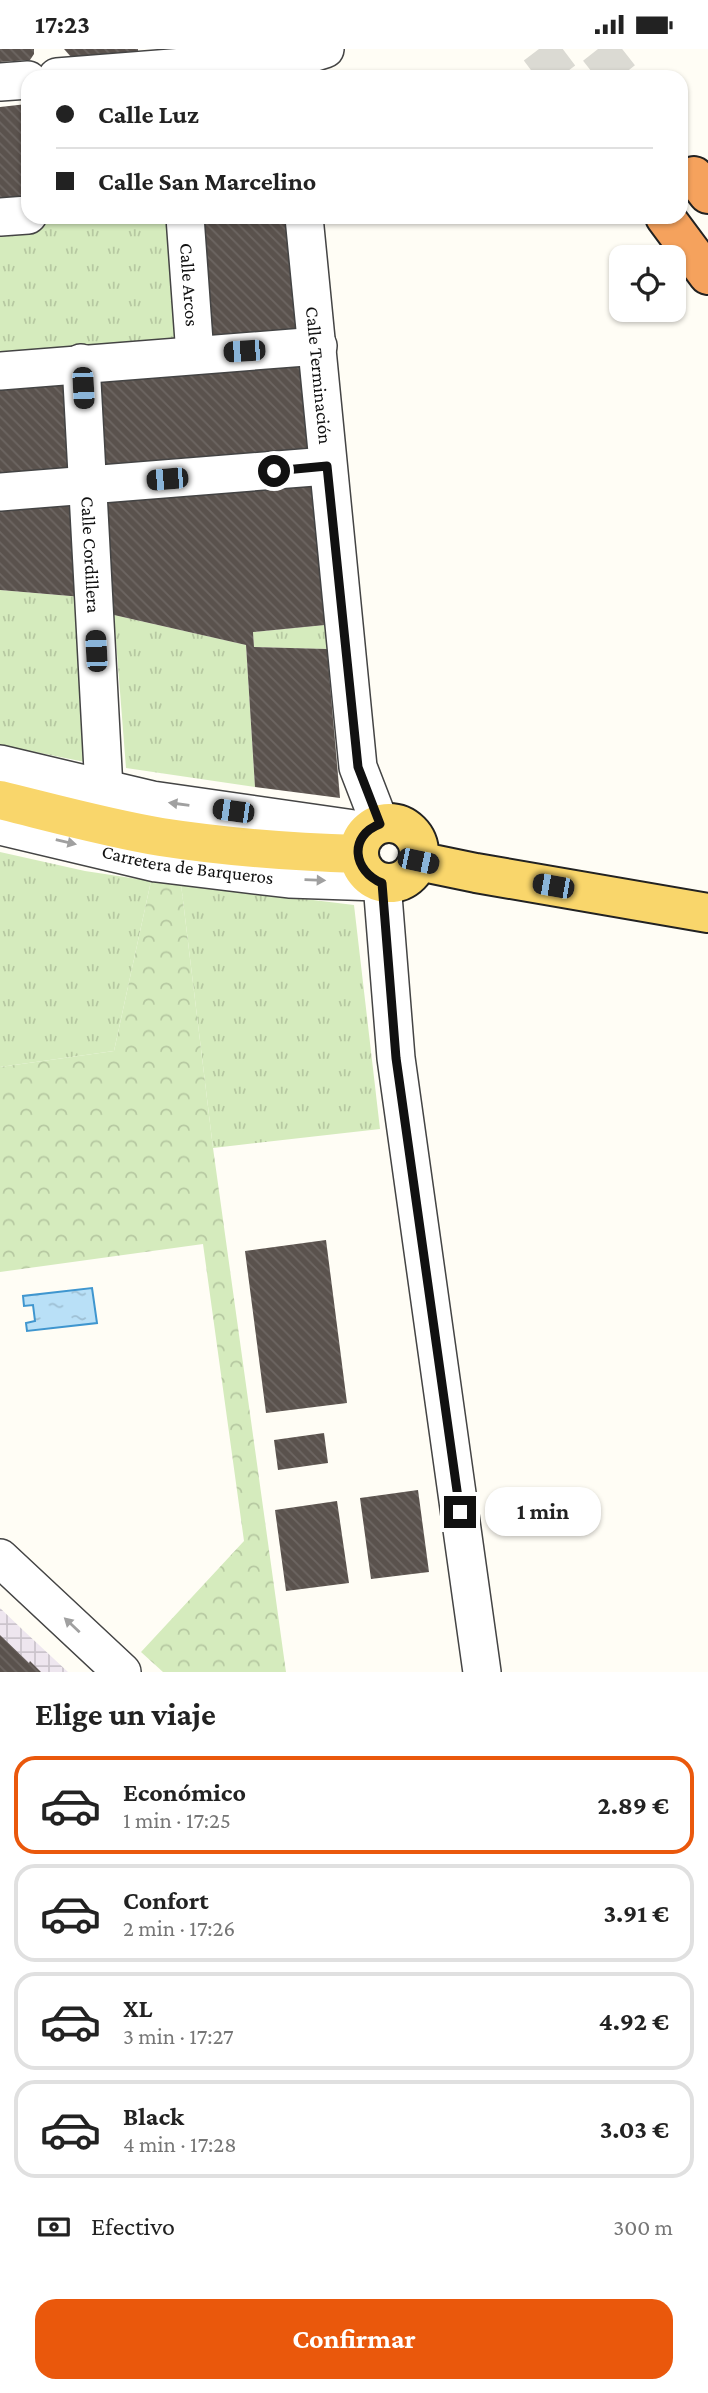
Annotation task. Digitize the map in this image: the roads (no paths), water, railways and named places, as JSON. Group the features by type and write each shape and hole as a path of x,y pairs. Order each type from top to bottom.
{"highway":[{"path":"670,224 708,275"}],"main road":[{"name":"Carretera de Barqueros","path":"0,800 100,825 162,837 297,852 373,855"},
{"path":"398,824 413,835 417,843 418,861 408,877 400,881 373,855 398,824"},
{"path":"418,861 708,913"}],"street":[{"path":"49,49 54,70"},
{"path":"147,70 304,58"},
{"path":"0,82 21,80"},
{"path":"0,217 21,216"},
{"name":"Calle Arcos","path":"186,224 195,355"},
{"name":"Calle Terminación","path":"305,224 358,767 373,855 396,1058 482,1672"},
{"path":"0,371 318,346"},
{"name":"Calle Cordillera","path":"81,363 104,789"},
{"path":"0,492 327,466"},
{"path":"0,764 373,855"},
{"name":"Carretera de Barqueros","path":"0,826 156,863 289,879 373,855"},
{"path":"0,1558 122,1672"}],"water":[{"path":"92,1288 97,1323 27,1331 26,1323 35,1321 33,1305 24,1306 23,1296"}],"tunnel":[{"path":"539,49 555,70"},
{"path":"598,49 614,70"}]}
